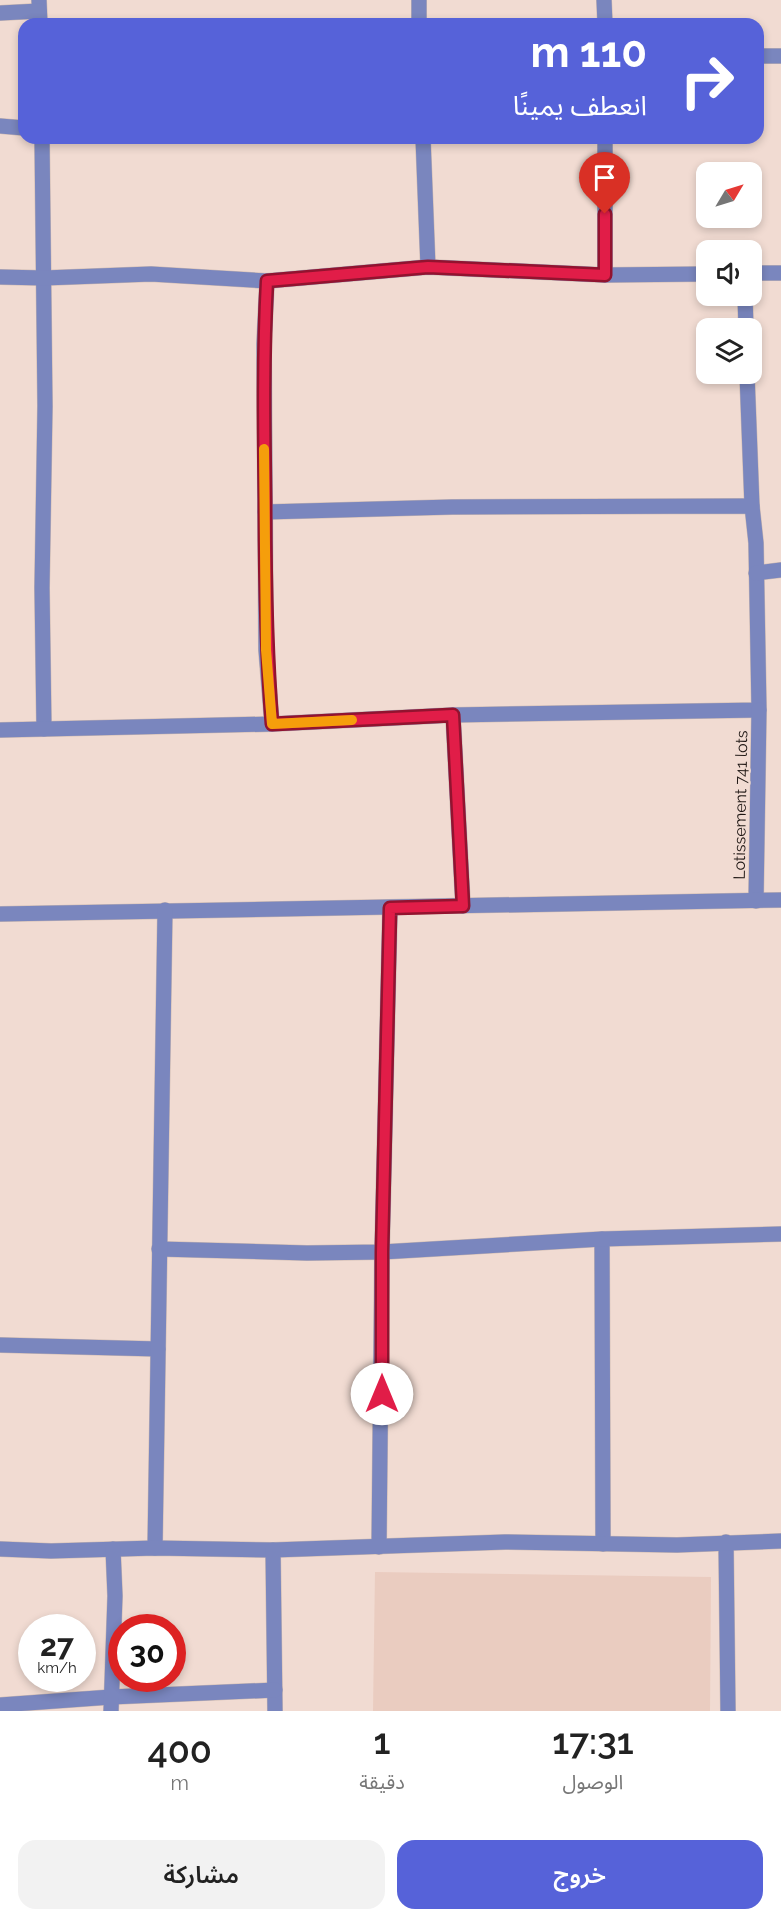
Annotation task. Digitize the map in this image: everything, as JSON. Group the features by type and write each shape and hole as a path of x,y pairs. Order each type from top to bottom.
{"street":[{"path":"419,0 419,18"},
{"path":"604,0 605,18"},
{"path":"0,13 39,12"},
{"path":"764,56 781,56"},
{"path":"0,126 18,128"},
{"path":"42,144 44,729"},
{"path":"423,144 428,267"},
{"path":"605,144 605,275"},
{"path":"0,277 44,278 151,274 267,281 428,267 605,275 696,274"},
{"path":"762,273 781,273"},
{"path":"267,281 264,344 266,650 272,724"},
{"path":"265,512 452,507 752,506 747,384"},
{"name":"Lotissement 741 lots","path":"752,506 756,543 759,710 756,901"},
{"path":"756,573 781,570"},
{"path":"0,730 272,724 453,715 759,710"},
{"path":"453,715 463,906"},
{"path":"0,914 781,900"},
{"path":"379,1547 382,1252 390,908"},
{"path":"155,1548 165,910"},
{"path":"159,1249 307,1253 382,1252 602,1239 781,1234"},
{"path":"602,1239 603,1544"},
{"path":"0,1345 158,1348"},
{"path":"0,1549 51,1551 155,1548 273,1550 505,1542 677,1545 781,1541"},
{"path":"726,1542 728,1711"},
{"path":"111,1704 115,1596 113,1549"},
{"path":"273,1550 275,1711"},
{"path":"0,1705 111,1704 275,1690"}],"shaded area":[{"path":"375,1572 711,1577 710,1711 373,1711"}],"slow traffic":[{"path":"264,449 266,650 272,724 352,720"}],"route":[{"path":"382,1394 382,1252 390,908 463,906 453,715 272,724 266,650 264,344 267,281 428,267 605,275 605,214"}]}
